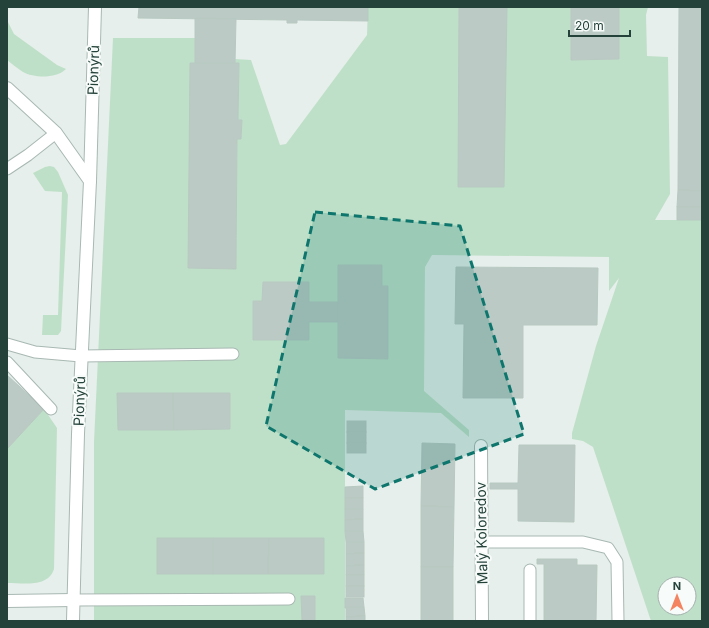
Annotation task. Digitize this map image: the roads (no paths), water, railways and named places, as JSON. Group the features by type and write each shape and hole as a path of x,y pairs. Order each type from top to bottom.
{"street":[{"name":"Pionýrů","path":"73,621 81,356 90,181 95,7"},
{"path":"7,88 56,133 90,181"},
{"name":"Malý Koloredov","path":"481,446 482,621"},
{"path":"7,601 73,600"}],"lane":[{"path":"7,169 56,133"},
{"path":"7,344 35,352 81,356 233,354"},
{"path":"7,362 51,409"},
{"path":"481,542 583,542 608,548 618,562 618,621"},
{"path":"530,570 530,621"},
{"path":"73,600 289,599"}]}
